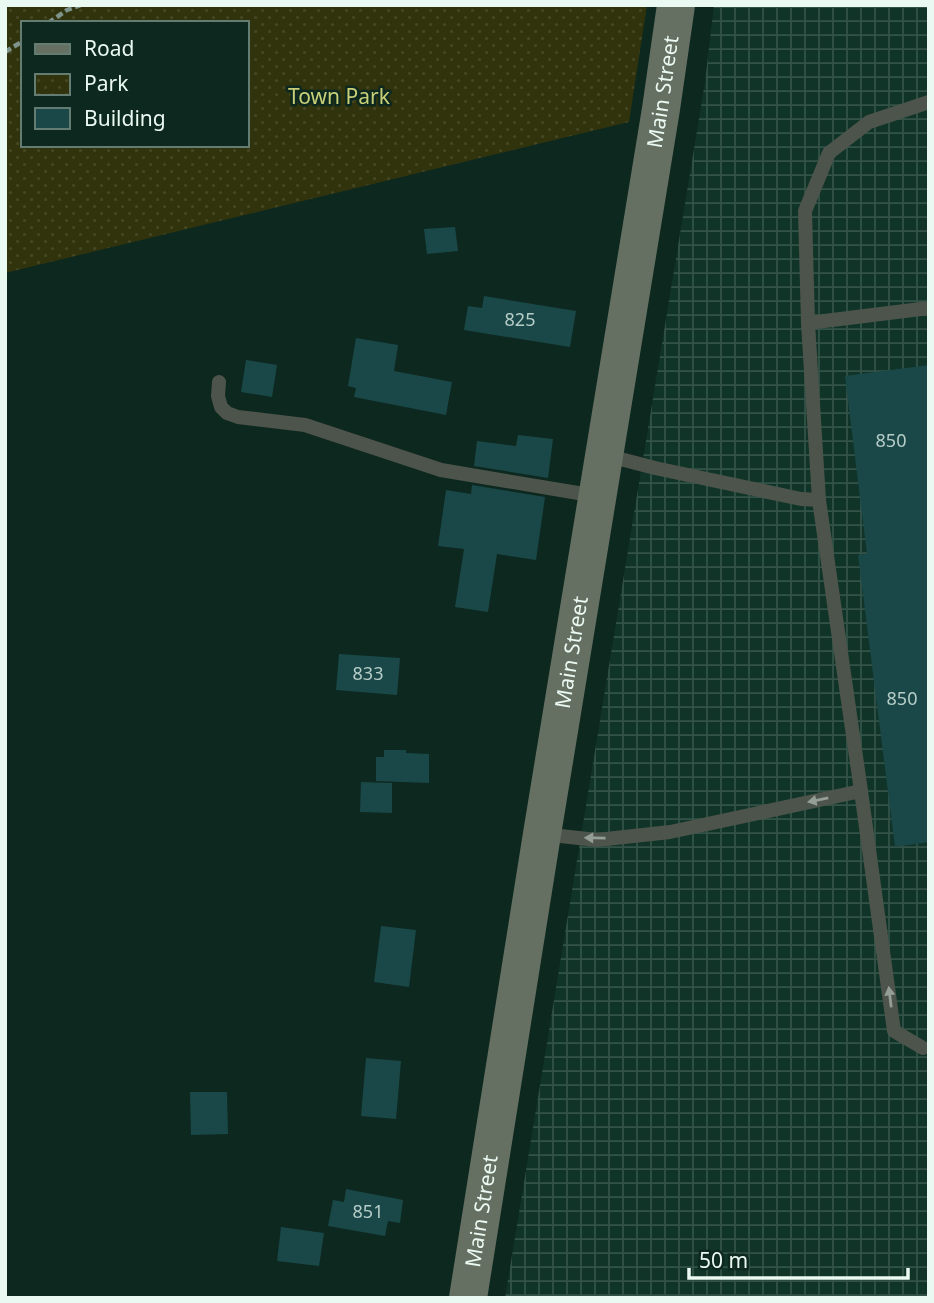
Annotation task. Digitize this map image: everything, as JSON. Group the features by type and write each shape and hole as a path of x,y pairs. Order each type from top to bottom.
{"main road":[{"name":"Main Street","path":"468,1298 676,5"}],"lane":[{"path":"927,1051 894,1031 819,500 808,323 805,211 829,153 869,122 929,102"},
{"path":"808,323 929,308"},
{"path":"219,382 218,396 221,407 227,413 238,417 305,425 441,470 597,496"},
{"path":"604,454 655,468 801,499 819,500"},
{"path":"542,834 597,840 670,832 861,790"}],"path":[{"path":"51,21 67,10 81,5"},
{"path":"5,52 21,42"}],"shaded area":[{"path":"714,5 929,5 929,1298 505,1298 705,82"}],"green space":[{"name":"Town Park","path":"5,5 647,5 629,122 5,273"}],"building":[{"path":"455,227 458,251 427,254 424,229"},
{"path":"484,296 576,311 570,347 464,330 468,306 482,308"},
{"path":"356,338 398,345 394,371 452,382 446,415 354,397 356,388 348,386"},
{"path":"246,360 277,365 272,397 241,392"},
{"path":"929,365 929,842 895,847 858,555 867,554 845,376"},
{"path":"518,435 553,439 548,478 474,466 477,441 516,446"},
{"path":"472,485 545,497 536,560 497,554 488,612 455,607 464,549 438,546 446,490 471,494"},
{"path":"339,654 400,658 397,695 336,690"},
{"path":"384,750 429,754 429,783 376,781 376,757 384,757"},
{"path":"361,782 392,783 392,813 360,812"},
{"path":"381,926 416,930 409,987 374,982"},
{"path":"366,1058 401,1061 396,1119 361,1116"},
{"path":"190,1092 227,1092 228,1134 191,1135"},
{"path":"346,1189 403,1200 400,1223 388,1221 385,1236 328,1226 333,1200 344,1202"},
{"path":"281,1227 324,1233 319,1266 277,1261"}]}
